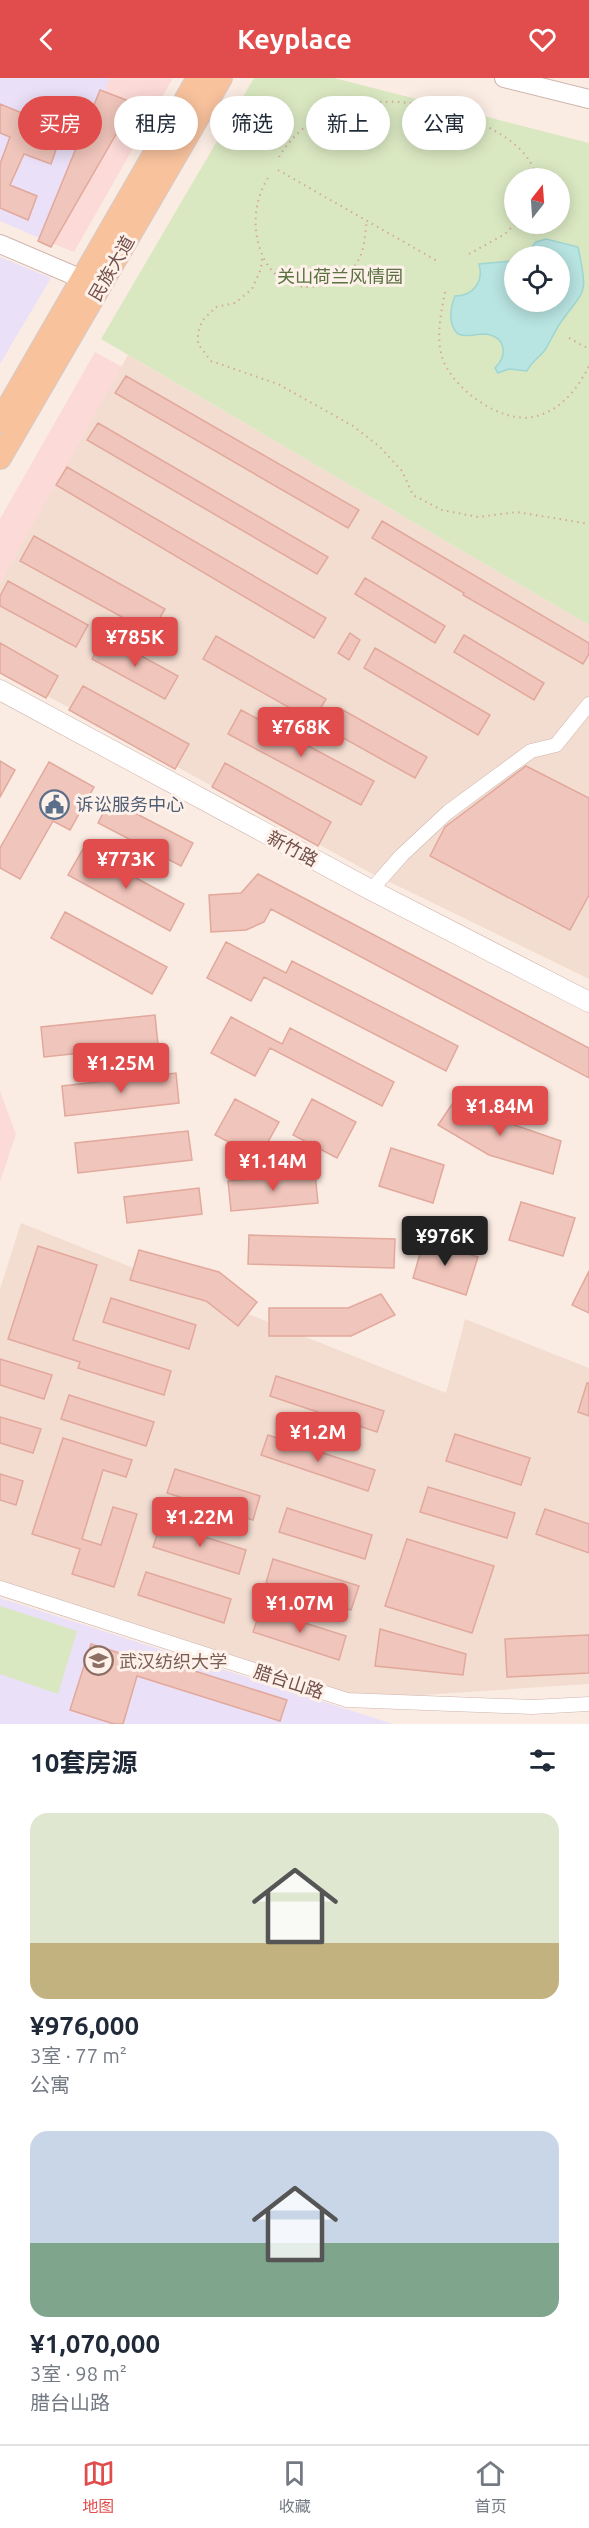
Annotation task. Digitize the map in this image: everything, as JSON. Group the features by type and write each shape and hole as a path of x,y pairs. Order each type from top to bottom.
{"main road":[{"name":"民族大道","path":"0,421 198,78"},
{"name":"民族大道","path":"0,458 221,78"},
{"name":"新竹路","path":"0,690 371,890 589,1002"}],"street":[{"path":"504,78 589,99"},
{"path":"0,244 82,279"},
{"path":"371,890 402,855 448,812 531,751 556,745 589,705"},
{"name":"腊台山路","path":"0,1588 347,1700 532,1707 589,1704"}],"path":[{"path":"279,157 288,142 298,133 331,114 374,102 414,103 466,115 502,135 527,159 531,168"},
{"path":"278,170 439,262"},
{"path":"268,178 260,194 255,220 262,259 261,269 252,289 235,303 216,308 202,321 198,333 198,344 211,361 278,384 353,426 380,447 402,471 413,495 442,510 478,517 517,512 589,524"},
{"path":"262,259 278,277 290,283 302,286 326,284 344,276 357,262 362,253 367,220"},
{"path":"470,254 505,234"},
{"path":"445,292 440,321 441,356 457,382 482,403 502,412 535,417 548,412 573,393 589,366"},
{"path":"569,338 589,349"}],"shaded area":[{"path":"0,78 110,78 102,98 18,96 18,150 81,150 44,240 0,221"},
{"path":"110,78 173,78 163,96 114,96 114,150 132,150 74,252 44,240 81,150 102,150 102,98"},
{"path":"0,257 51,278 0,364"},
{"path":"95,352 122,367 0,583 0,519"},
{"path":"128,355 589,625 589,979 369,872 0,670 0,583"},
{"path":"0,1091 16,1134 0,1182"},
{"path":"21,1223 446,1393 465,1319 589,1368 589,1684 347,1700 0,1588 0,1289"},
{"name":"武汉纺织大学","path":"0,1598 393,1724 0,1724"}],"green space":[{"name":"关山荷兰风情园","path":"254,78 334,78 405,96 402,96 402,150 486,150 486,117 589,143 589,625 101,339 212,150 294,150 294,96 243,96"},
{"path":"0,1606 77,1631 58,1694 0,1674"}],"water":[{"path":"546,239 578,247 584,284 579,297 570,310 570,246 533,246 536,242"},
{"path":"504,262 504,312 568,312 545,350 527,371 509,369 498,373 495,368 503,351 500,342 490,335 458,334 453,326 451,311 455,296 467,294 476,287 480,277 479,264"}],"building":[{"path":"100,90 116,96 114,138 51,247 38,241 75,150 102,150 102,96 98,96"},
{"path":"0,104 18,111 18,150 56,150 51,164 24,154 10,185 37,196 28,220 0,208 0,164 10,137 0,133"},
{"path":"126,376 359,510 348,528 115,393"},
{"path":"98,423 328,557 317,574 87,440"},
{"path":"67,467 326,618 314,638 56,485"},
{"path":"382,521 589,643 589,654 583,664 463,595 464,593 372,538"},
{"path":"34,536 165,609 151,633 20,561"},
{"path":"365,578 445,626 435,643 355,594"},
{"path":"8,581 88,625 76,647 0,606 0,596"},
{"path":"350,633 360,640 349,660 338,653"},
{"path":"464,635 544,683 534,700 454,652"},
{"path":"105,636 178,676 165,699 92,659"},
{"path":"216,636 326,699 313,721 203,659"},
{"path":"0,643 58,676 46,698 0,673"},
{"path":"375,648 490,715 478,735 364,668"},
{"path":"83,686 189,744 175,769 69,710"},
{"path":"341,709 427,757 415,778 329,730"},
{"path":"241,710 374,781 361,805 228,734"},
{"path":"0,761 15,770 0,797"},
{"name":"诉讼服务中心","path":"49,762 94,787 70,830 53,821 20,879 0,868 0,848"},
{"path":"225,763 331,822 318,846 212,787"},
{"path":"526,766 589,798 589,895 570,930 430,856 445,827"},
{"path":"110,800 193,843 181,866 98,823"},
{"path":"83,849 184,904 170,931 68,875"},
{"path":"258,874 589,1048 589,1078 271,909 264,922 246,930 211,932 209,895 241,893"},
{"path":"65,912 167,967 152,994 51,938"},
{"path":"226,942 286,973 292,961 458,1046 446,1071 264,977 251,1001 207,978"},
{"path":"155,1015 158,1045 44,1057 41,1027"},
{"path":"231,1017 282,1044 290,1028 394,1082 382,1106 270,1048 255,1076 211,1053"},
{"path":"176,1073 179,1103 65,1116 62,1086"},
{"path":"459,1094 503,1121 561,1141 553,1174 489,1155 438,1125"},
{"path":"235,1099 279,1122 259,1158 215,1135"},
{"path":"312,1099 356,1122 337,1158 293,1135"},
{"path":"188,1131 192,1160 78,1173 75,1143"},
{"path":"391,1148 444,1165 433,1203 379,1186"},
{"path":"315,1173 318,1203 231,1211 228,1181"},
{"path":"199,1188 202,1214 127,1223 124,1197"},
{"path":"521,1202 575,1218 563,1256 509,1240"},
{"path":"249,1235 395,1239 394,1268 248,1264"},
{"path":"424,1240 478,1257 466,1295 413,1278"},
{"path":"38,1246 97,1265 73,1340 171,1371 164,1395 78,1368 80,1362 8,1339"},
{"path":"139,1250 219,1272 257,1302 238,1326 206,1301 130,1280"},
{"path":"589,1271 589,1313 572,1305"},
{"path":"381,1294 395,1315 351,1336 269,1336 269,1308 348,1308"},
{"path":"111,1298 196,1325 189,1349 103,1322"},
{"path":"0,1359 52,1375 44,1399 0,1385"},
{"path":"276,1376 384,1411 377,1432 270,1396"},
{"path":"587,1383 589,1383 589,1416 578,1412"},
{"path":"69,1395 154,1422 146,1446 61,1419"},
{"path":"0,1417 41,1429 33,1453 0,1443"},
{"path":"455,1434 530,1458 521,1485 446,1461"},
{"path":"268,1435 375,1470 368,1491 261,1455"},
{"path":"63,1438 132,1460 126,1477 103,1470 82,1539 101,1545 113,1507 137,1514 114,1587 72,1574 80,1549 32,1534"},
{"path":"175,1469 260,1496 253,1520 167,1493"},
{"path":"0,1474 23,1481 16,1505 0,1500"},
{"path":"428,1487 515,1513 507,1538 420,1512"},
{"path":"287,1508 372,1535 365,1559 279,1532"},
{"path":"545,1509 589,1524 589,1553 536,1534"},
{"path":"161,1523 246,1550 239,1574 153,1547"},
{"path":"407,1539 494,1566 472,1633 385,1606"},
{"path":"273,1559 359,1586 351,1610 266,1583"},
{"path":"146,1572 231,1599 224,1623 138,1595"},
{"path":"261,1609 346,1636 339,1660 253,1632"},
{"path":"380,1629 466,1654 463,1675 375,1666"},
{"path":"589,1635 589,1673 507,1677 505,1639"},
{"path":"91,1644 151,1663 153,1658 287,1700 280,1721 137,1676 123,1724 114,1724 70,1710"}],"place":[{"name":"诉讼服务中心","path":"55,804"},
{"name":"武汉纺织大学","path":"98,1661"}]}
